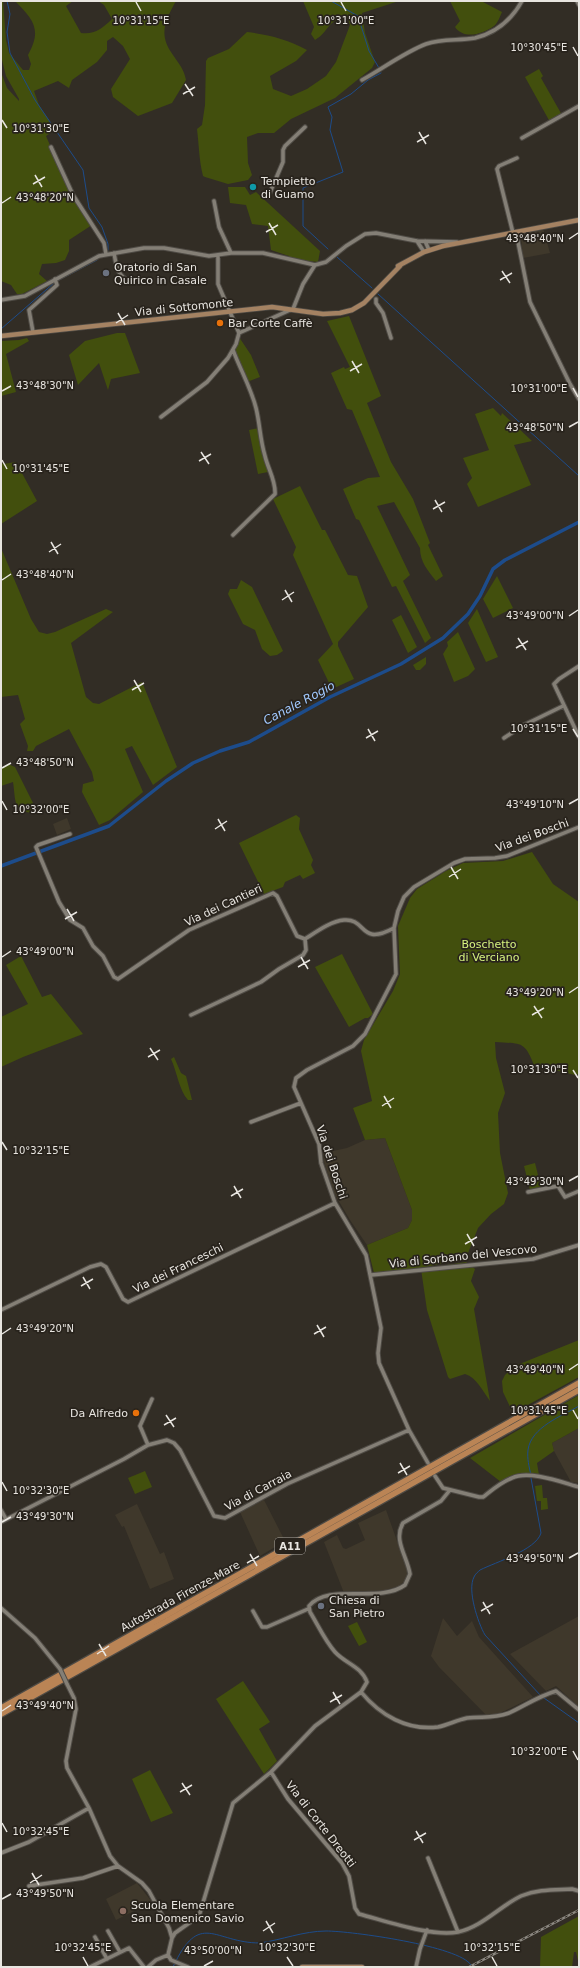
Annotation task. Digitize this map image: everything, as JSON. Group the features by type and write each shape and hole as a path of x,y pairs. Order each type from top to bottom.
{"highway":[{"name":"Autostrada Firenze-Mare","path":"1,1708 579,1384"},
{"name":"Autostrada Firenze-Mare","path":"1,1714 579,1390"}],"main road":[{"name":"Via di Sottomonte","path":"345,312 364,300 388,274 429,250 458,242 579,220"},
{"name":"Via di Sottomonte","path":"1,336 272,307 323,314 345,312 362,305 376,296 400,266"},
{"path":"302,1967 362,1967"}],"street":[{"path":"362,80 426,44 441,40 475,38 488,33 508,20 516,12 522,1"},
{"path":"577,1 579,5"},
{"path":"522,138 579,106"},
{"path":"268,197 283,162 283,150 285,146 305,127"},
{"path":"51,147 73,195 104,243 106,254"},
{"path":"517,158 499,166 497,169 515,232 530,302 570,384 579,399"},
{"path":"214,201 219,228 231,253"},
{"path":"1,300 25,296 56,281 99,256 144,248 164,248 209,256 231,253 263,253 315,265 326,262 354,240 365,234 376,234 417,241 458,242"},
{"path":"417,241 424,252"},
{"path":"425,241 429,250"},
{"path":"114,253 117,269 121,276 130,281"},
{"path":"160,417 207,382 234,350 239,334 228,312 218,284 218,255"},
{"path":"239,334 292,309 302,284 315,265"},
{"path":"33,332 29,310 56,281"},
{"path":"376,296 376,303 383,313 391,338"},
{"path":"233,535 275,494 276,485 268,467 261,443 261,431 255,406 234,350"},
{"path":"579,666 554,684 563,706 579,737"},
{"path":"504,738 522,726 563,706"},
{"name":"Via dei Boschi","path":"428,1464 409,1430 379,1363 378,1354 381,1328 371,1275 360,1243 334,1203 321,1162 319,1144 294,1087 296,1078 307,1070 357,1043 365,1034 396,974 394,928 398,911 404,897 414,887 438,871 465,858 495,858 507,856 579,827"},
{"name":"Via dei Cantieri","path":"70,834 36,847 59,902 70,920 83,928 93,946 103,956 114,977 118,980 189,930 273,893 277,896 297,936 305,939"},
{"path":"192,1015 255,985 303,955 306,950 305,939 333,924 345,920 355,923 371,935 379,935 394,928"},
{"path":"250,1122 301,1103"},
{"path":"528,1192 558,1186 565,1197 579,1192"},
{"name":"Via dei Franceschi","path":"1,1310 90,1267 101,1264 106,1267 123,1299 128,1302 334,1203"},
{"name":"Via di Sorbano del Vescovo","path":"371,1275 533,1259 579,1245"},
{"path":"148,1444 140,1426 152,1399"},
{"name":"Via di Carraia","path":"1,1522 112,1465 148,1444 167,1440 174,1443 180,1450 210,1511 214,1516 225,1518 287,1484 409,1430"},
{"path":"435,1476 443,1488 483,1497 512,1477 527,1475 579,1487"},
{"path":"253,1611 262,1627 267,1627 308,1609 310,1604 327,1595 362,1595 391,1591 405,1585 410,1574 400,1543 398,1533 400,1528 403,1523 441,1501 450,1490"},
{"path":"1,1510 6,1519"},
{"path":"1,1608 35,1638 60,1669 74,1698 76,1709 66,1761 67,1768 89,1808 110,1856 118,1866 142,1883 149,1890 169,1928 172,1938 168,1955 171,1960 188,1967"},
{"path":"172,1938 199,1916 233,1803 271,1772 315,1726 361,1692 367,1682 365,1677 358,1669 341,1658 332,1648 308,1609"},
{"path":"361,1692 370,1703 384,1714 402,1723 420,1727 438,1726 472,1717 492,1718 508,1713 557,1691 579,1710"},
{"name":"Via di Corte Dreotti","path":"271,1772 288,1799 342,1863 350,1876 357,1913 427,1930"},
{"path":"1,1853 29,1842 89,1808"},
{"path":"428,1858 458,1932"},
{"path":"29,1886 83,1878 118,1866"},
{"path":"416,1967 420,1949 427,1930 458,1932 531,1892 572,1889 579,1891"},
{"path":"108,1931 120,1952"},
{"path":"95,1937 107,1959"},
{"path":"90,1967 129,1948 137,1961 144,1967"},
{"path":"148,1967 156,1960 168,1955"}],"shaded area":[{"path":"543,228 550,253 523,258 521,236 523,233"},
{"path":"67,818 71,829 57,835 53,824"},
{"path":"385,1138 412,1210 412,1220 408,1228 367,1245 334,1193 324,1162 323,1153 347,1148 365,1140"},
{"path":"579,1428 579,1483 571,1482 554,1451 552,1443"},
{"path":"264,1500 285,1541 260,1556 240,1512"},
{"path":"137,1504 160,1554 164,1552 174,1579 150,1589 124,1526 122,1527 115,1515"},
{"path":"386,1510 408,1572 406,1580 399,1586 386,1590 344,1593 324,1542 337,1535 343,1548 346,1549 365,1540 358,1523"},
{"path":"579,1616 579,1707 556,1686 546,1691 510,1654"},
{"path":"443,1618 457,1636 472,1621 479,1637 533,1697 496,1715 488,1717 439,1667 431,1656"},
{"name":"Scuola Elementare San Domenico Savio","path":"137,1883 152,1902 116,1920 106,1899"}],"green space":[{"path":"1,1 3,1 6,40 9,53 23,70 29,70 31,64 28,55 35,39 34,26 27,14 15,1 73,1 66,6 81,33 90,33 98,30 112,19 104,5 98,1 176,1 166,22 164,34 168,48 183,70 186,80 172,103 138,116 113,97 111,89 130,59 123,46 113,37 107,41 107,50 97,62 72,80 69,88 58,81 34,91 39,105 55,130 46,136 72,196 92,225 69,240 69,251 65,260 56,263 42,264 39,274 47,281 22,294 17,294 11,285 1,281 1,72 7,88 19,101 19,99 6,76 1,56"},
{"path":"303,1 399,1 362,13 365,33 375,62 372,68 335,98 291,119 274,133 258,133 247,137 248,163 252,175 248,180 228,184 203,176 197,129 202,125 205,105 206,61 208,58 229,49 247,32 278,38 299,46 307,50 296,61 270,76 273,89 291,96 307,89 326,76 336,62 350,25 347,16 340,18 331,24 320,37 315,40 311,34 314,27"},
{"path":"450,1 483,1 502,12 497,23 490,29 468,35 459,31 455,27 460,21"},
{"path":"539,69 543,76 541,78 562,115 550,122 525,77"},
{"path":"228,187 245,187 250,195 256,192 320,251 318,262 290,259 289,256 271,250 268,226 252,224 246,205 230,203"},
{"path":"349,316 381,396 367,403 391,462 413,499 430,543 428,545 443,576 436,581 427,570 421,558 420,548 394,502 377,506 410,575 403,581 431,638 425,643 396,586 392,587 359,520 356,519 343,489 368,478 380,477 352,410 347,409 331,373 344,367 345,369 350,367 327,321"},
{"path":"117,333 125,333 140,373 111,379 108,390 99,363 78,385 69,355 85,341"},
{"path":"239,337 251,355 260,377 247,382 234,352"},
{"path":"27,338 29,341 6,354 16,392 1,396 1,341"},
{"path":"493,408 501,416 502,413 532,441 514,445 531,485 478,507 467,484 472,478 463,458 489,450 475,414"},
{"path":"259,428 268,472 258,474 249,430"},
{"path":"1,462 3,464 16,462 37,501 1,524"},
{"path":"300,486 322,530 325,530 348,575 357,576 368,607 338,642 338,646 354,679 332,689 318,660 333,644 293,555 296,547 273,499"},
{"path":"1,548 31,619 39,632 47,634 55,632 106,609 113,612 71,643 86,697 93,703 99,704 142,682 177,767 153,785 132,746 125,749 143,792 110,820 99,825 82,792 83,784 94,781 92,772 69,729 36,746 33,751 27,751 28,746 20,724 25,719 18,695 1,697"},
{"path":"497,576 513,608 493,618 483,599"},
{"path":"241,580 252,587 283,651 277,655 270,656 262,649 255,630 243,624 228,594 230,589 237,589"},
{"path":"477,609 498,657 486,662 468,623"},
{"path":"401,615 417,647 408,653 392,620"},
{"path":"458,632 475,669 468,676 454,682 443,654 448,646 447,642"},
{"path":"426,657 426,664 420,670 416,670 413,665"},
{"path":"8,764 15,767 34,805 34,813 27,812 18,807 15,799 13,782 1,786 1,768"},
{"path":"296,815 300,818 299,829 313,860 311,865 315,873 303,879 300,875 285,882 283,887 264,894 239,843"},
{"name":"Boschetto di Verciano","path":"532,852 553,884 579,902 579,1074 575,1075 534,1065 531,1057 524,1047 511,1043 495,1042 496,1058 505,1093 498,1113 500,1153 508,1193 504,1204 491,1214 478,1228 466,1258 421,1268 374,1273 367,1245 408,1228 412,1220 412,1210 385,1138 365,1140 353,1108 372,1101 361,1051 364,1040 393,991 400,974 398,926 410,898 417,889 446,871 463,863 503,861"},
{"path":"342,954 373,1014 349,1027 315,967"},
{"path":"21,956 42,997 51,994 83,1034 1,1067 1,1017 28,1004 6,965"},
{"path":"174,1057 181,1073 186,1076 192,1100 188,1100 182,1091 171,1059"},
{"path":"535,1163 541,1187 530,1190 524,1166"},
{"path":"466,1262 475,1269 471,1281 479,1297 474,1309 490,1401 473,1378 465,1374 450,1379 448,1377 427,1310 421,1269"},
{"path":"579,1340 579,1377 513,1413 503,1392 502,1381 505,1375 517,1365"},
{"path":"579,1395 579,1428 552,1443 554,1451 537,1463 539,1475 522,1473 501,1482 470,1458"},
{"path":"145,1471 152,1487 135,1494 128,1478"},
{"path":"542,1485 543,1498 547,1498 548,1509 541,1510 541,1501 537,1501 535,1486"},
{"path":"357,1622 367,1642 359,1646 348,1626"},
{"path":"243,1681 270,1722 259,1729 277,1761 264,1774 216,1699"},
{"path":"150,1770 173,1813 151,1822 132,1779"},
{"path":"579,1916 579,1965 576,1952 574,1952 572,1967 540,1967 541,1937"}],"waterway":[{"path":"7,1 10,14 7,32 10,53 35,100 83,170 89,208 102,227 108,244 108,250"},
{"path":"331,1 358,16 369,51 379,68"},
{"path":"328,249 303,226 303,188 343,172 330,130 332,117 328,107 351,94 368,80 381,73"},
{"path":"337,257 372,288"},
{"path":"57,281 97,260"},
{"path":"1,329 54,283"},
{"path":"378,294 579,476"},
{"name":"Canale Rogio","path":"1,866 109,826 166,781 193,763 220,751 249,742 330,697 401,664 443,638 468,614 480,596 493,569 505,560 579,522"},
{"path":"531,1475 528,1459 530,1442 548,1423 579,1406"},
{"path":"531,1478 541,1533 538,1539 532,1545 515,1555 480,1570 474,1577 472,1590 474,1606 479,1623 485,1635 541,1696"},
{"path":"544,1698 579,1723"},
{"path":"173,1967 183,1949 192,1939 200,1934 209,1933 244,1942 260,1943 318,1931 380,1937 427,1946 463,1958 471,1965"}],"railway":[{"path":"469,1967 579,1910"}],"place":[{"name":"Tempietto di Guamo","path":"253,187"},
{"name":"Oratorio di San Quirico in Casale","path":"106,273"},
{"name":"Bar Corte Caffè","path":"220,323"},
{"name":"Da Alfredo","path":"136,1413"},
{"name":"Chiesa di San Pietro","path":"321,1606"},
{"name":"Scuola Elementare San Domenico Savio","path":"123,1911"}]}
